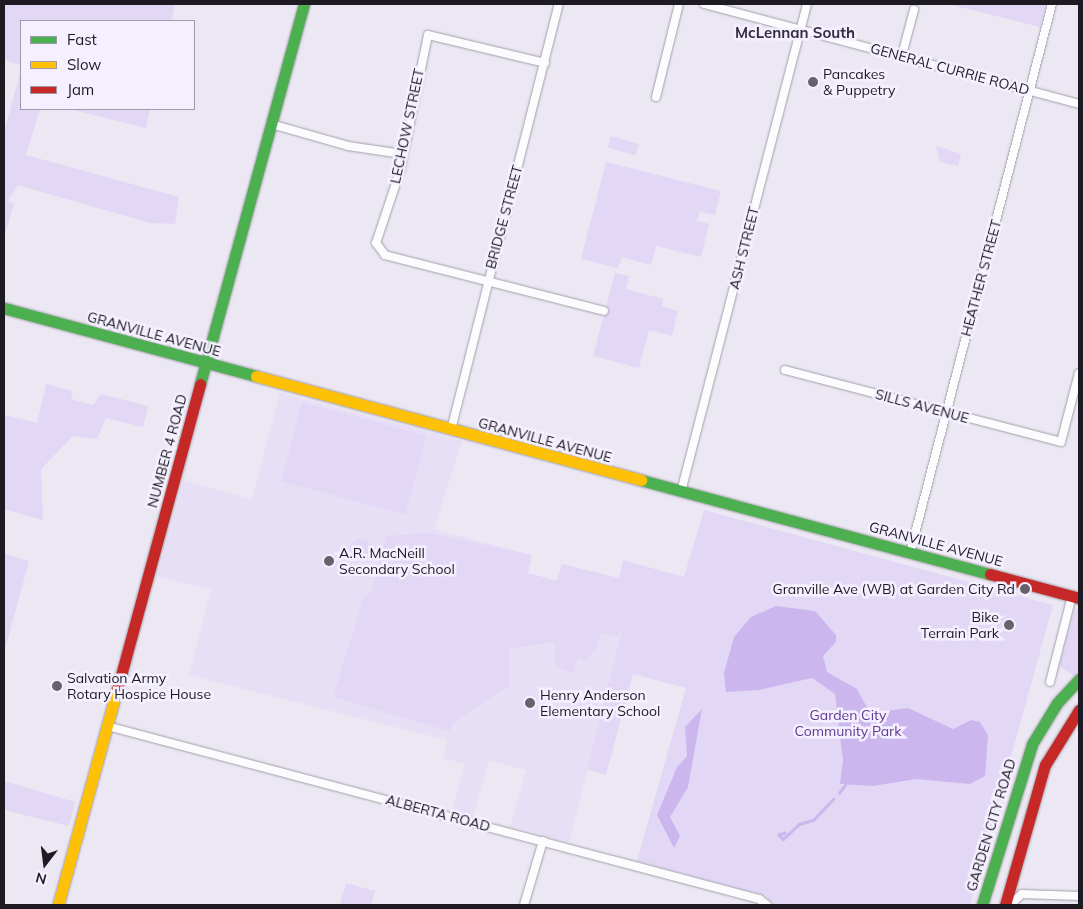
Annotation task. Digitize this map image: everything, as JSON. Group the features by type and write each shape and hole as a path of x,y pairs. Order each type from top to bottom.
{"main road":[{"name":"NUMBER 4 ROAD","path":"58,905 304,4"},
{"name":"GRANVILLE AVENUE","path":"4,308 1076,597"},
{"name":"GARDEN CITY ROAD","path":"982,905 1032,744 1057,704 1079,679"},
{"path":"1005,905 1045,765 1079,710"}],"street":[{"name":"BRIDGE STREET","path":"451,430 559,4"},
{"path":"656,97 679,4"},
{"name":"GENERAL CURRIE ROAD","path":"704,4 902,55 1079,104"},
{"name":"ASH STREET","path":"681,492 807,4"},
{"name":"HEATHER STREET","path":"910,553 1052,4"},
{"path":"902,55 914,10"},
{"name":"LECHOW STREET","path":"488,281 385,255 378,250 376,242 402,154 421,57 432,33 545,63"},
{"path":"271,124 348,146 402,154"},
{"path":"488,281 604,311"},
{"name":"SILLS AVENUE","path":"784,370 1060,442 1079,373"},
{"path":"1050,682 1076,597"},
{"name":"ALBERTA ROAD","path":"107,726 759,899 767,905"},
{"path":"524,905 543,841"},
{"path":"1010,905 1022,894 1079,896"}],"shaded area":[{"name":"A.R. MacNeill Secondary School","path":"280,393 462,441 434,529 532,555 528,573 557,581 562,564 635,583 569,843 510,827 526,770 489,760 473,817 452,811 465,764 443,758 447,740 189,675 211,590 157,576 183,481 252,499"},
{"path":"776,606 815,611 836,635 836,642 823,656 827,672 857,689 870,713 908,708 953,729 971,720 980,722 988,735 985,776 970,784 916,779 873,786 840,784 843,760 835,694 812,678 759,690 726,692 724,673 734,637 751,617"},
{"path":"702,709 688,787 670,817 680,836 674,848 657,815 677,767 687,756 685,727"}],"green space":[{"path":"4,4 172,4 175,6 171,20 20,20 20,65 4,60"},
{"path":"948,4 1046,4 1040,27"},
{"path":"20,74 20,110 40,110 26,155 179,197 175,224 150,223 18,185 8,201 14,204 4,238 4,132"},
{"path":"74,110 150,110 146,128"},
{"path":"611,136 639,144 636,156 608,148"},
{"path":"936,146 961,154 958,166 940,162"},
{"path":"606,162 721,191 715,215 700,212 697,221 709,224 701,257 656,246 651,265 622,257 618,268 581,259"},
{"path":"615,273 629,276 626,289 663,299 662,306 678,311 672,336 649,330 639,368 593,356"},
{"path":"46,384 73,391 71,399 93,405 101,394 148,406 143,427 106,418 97,439 73,436 41,469 43,520 4,509 4,415 37,423"},
{"path":"302,402 427,435 405,515 281,481"},
{"name":"Garden City Community Park","path":"704,510 1053,605 970,905 772,905 766,896 637,861 686,688 633,674 606,775 587,769 624,622 618,637 601,633 597,647 586,660 578,659 573,674 555,665 555,642 509,649 509,686 456,720 449,731 333,697 363,599 372,590 386,536 429,533 532,555 528,573 557,581 562,564 619,578 623,560 684,577"},
{"path":"361,539 369,542 372,550 369,558 361,561 353,558 350,550 353,542"},
{"path":"4,554 29,561 4,653"},
{"path":"1079,608 1079,670 1074,676 1059,666 1074,610"},
{"path":"4,781 75,802 69,826 4,810"},
{"path":"346,883 375,891 371,905 340,905"}],"waterway":[{"path":"839,793 845,785"},
{"path":"785,833 779,835 783,839 799,824 813,820 833,799"}],"traffic: fast":[{"path":"200,384 304,4"},
{"path":"4,308 256,376"},
{"path":"641,480 990,574"},
{"path":"982,905 1032,744 1057,703 1079,679"}],"traffic: slow":[{"path":"256,376 641,480"},
{"path":"58,905 117,690"}],"traffic: jam":[{"path":"117,690 200,384"},
{"path":"990,574 1079,598"},
{"path":"1005,905 1045,765 1079,710"}],"place":[{"name":"Pancakes & Puppetry","path":"813,82"},
{"name":"A.R. MacNeill Secondary School","path":"329,561"},
{"name":"Granville Ave (WB) at Garden City Rd","path":"1025,589"},
{"name":"Bike Terrain Park","path":"1009,625"},
{"name":"Salvation Army Rotary Hospice House","path":"57,686"},
{"name":"Henry Anderson Elementary School","path":"530,703"}],"district":[{"name":"McLennan South","path":"795,33"}]}
